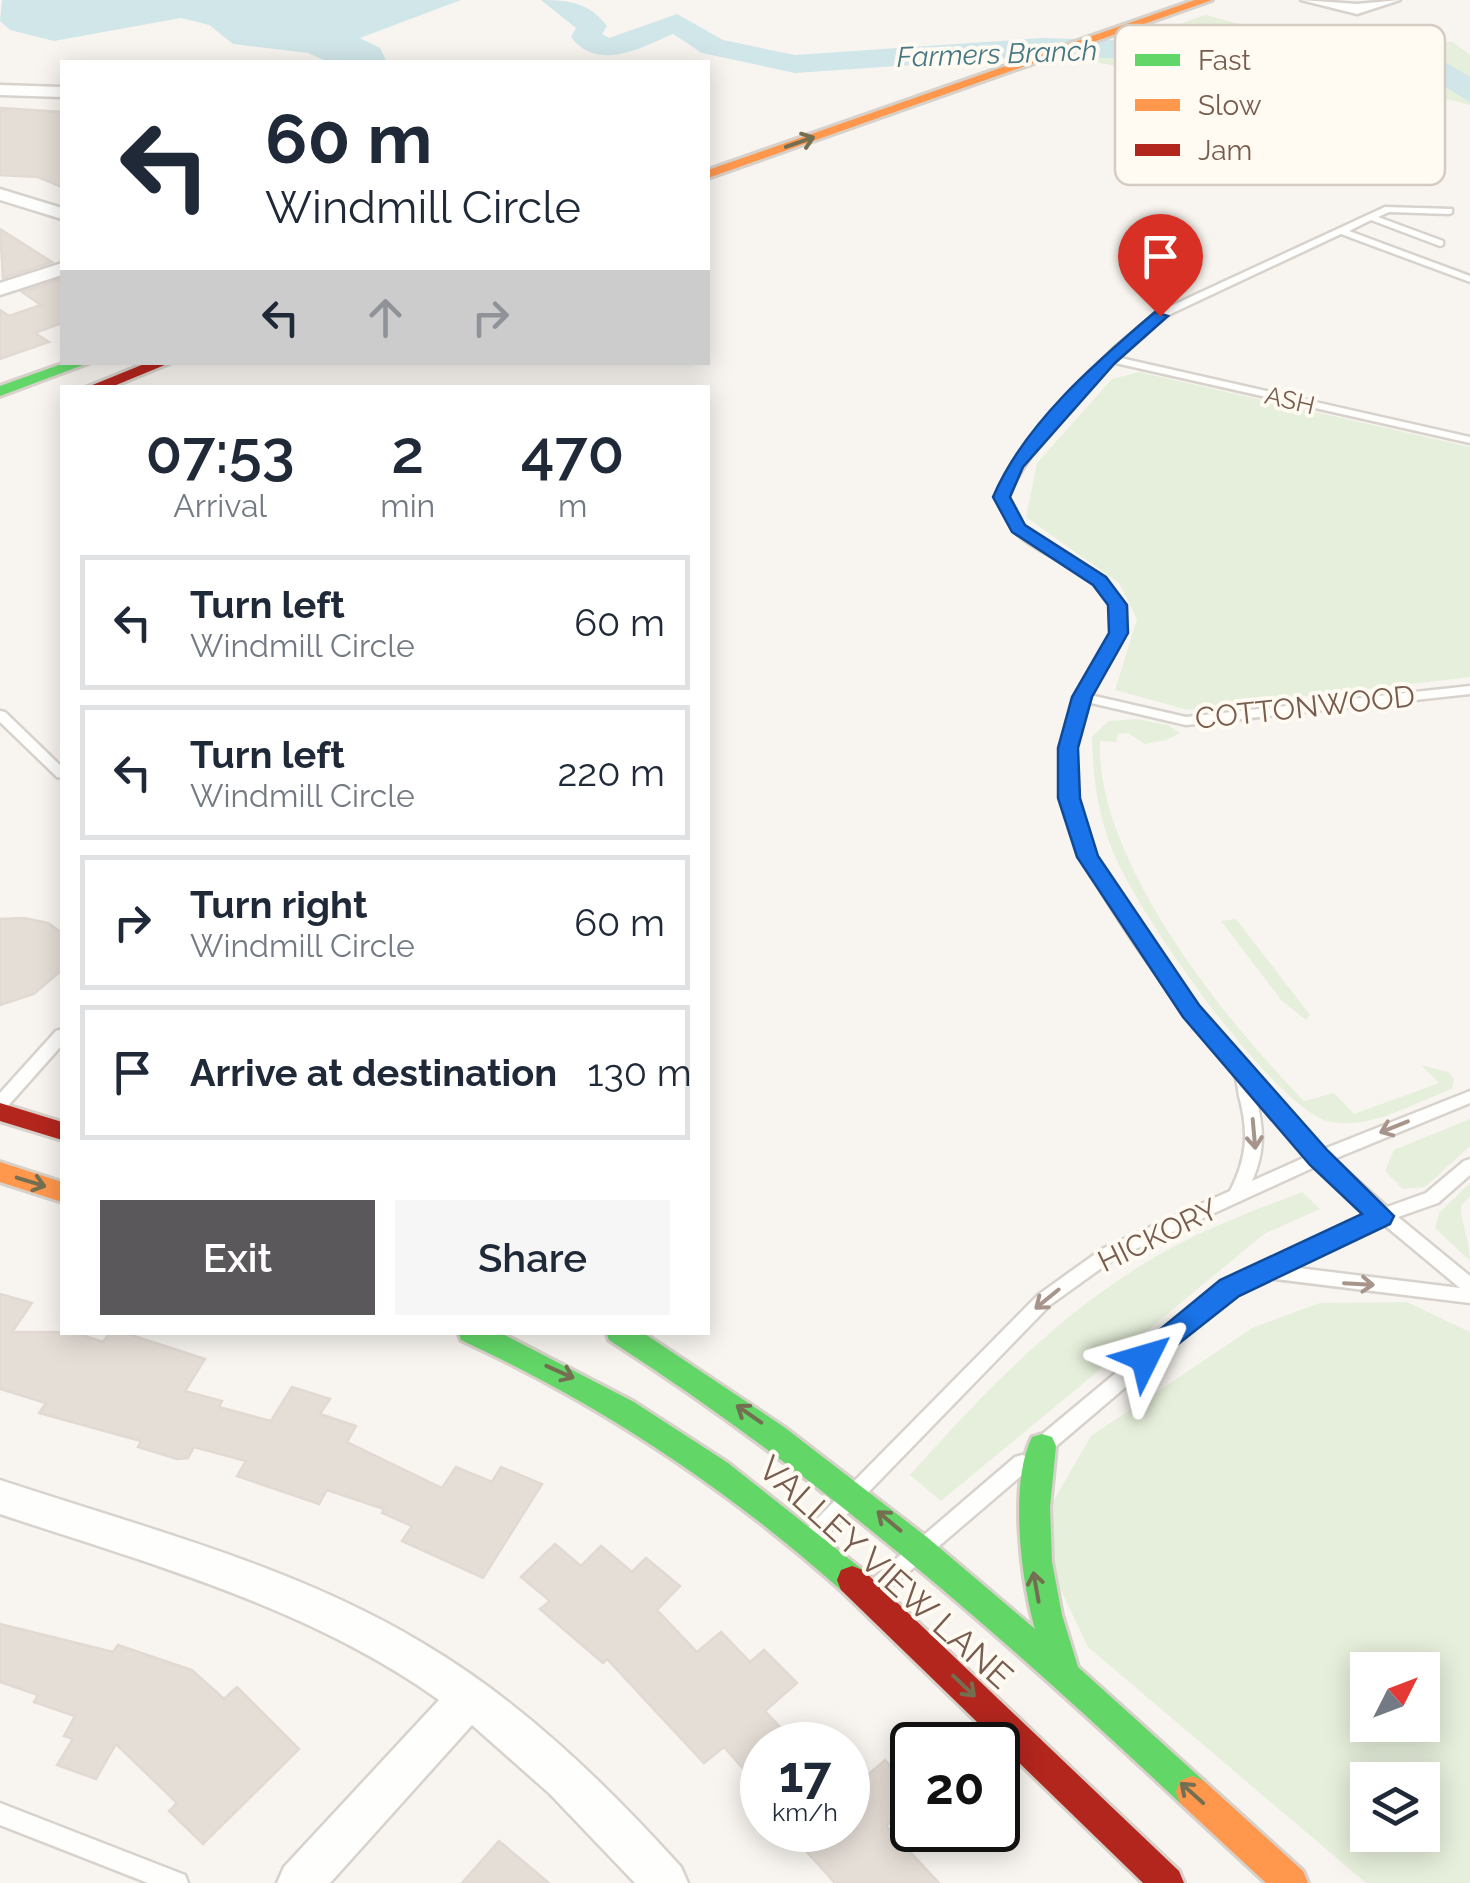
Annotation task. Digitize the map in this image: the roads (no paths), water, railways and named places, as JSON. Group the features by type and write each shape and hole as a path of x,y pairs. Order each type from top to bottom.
{"main road":[{"path":"710,151 1153,0"},
{"path":"1134,25 1206,0"},
{"path":"710,173 1115,32"},
{"path":"0,391 75,365"},
{"path":"101,385 157,365"},
{"path":"0,1112 60,1130"},
{"path":"0,1172 60,1191"},
{"name":"VALLEY VIEW LANE","path":"478,1335 580,1381 633,1412 738,1485 869,1594 1167,1883"},
{"name":"VALLEY VIEW LANE","path":"624,1335 752,1416 856,1493 923,1549 1067,1679 1266,1875"},
{"path":"1042,1446 1031,1512 1031,1555 1036,1595 1067,1679"}],"street":[{"path":"1308,0 1357,10 1393,0"},
{"path":"0,90 60,92"},
{"path":"0,194 60,213"},
{"path":"0,289 60,270"},
{"path":"0,1497 273,1590 374,1637 468,1699 562,1773 665,1883"},
{"path":"300,1883 468,1699"}],"lane":[{"path":"1448,211 1388,209 1160,316 1109,359 1015,466 1002,497 1018,528 1100,581 1118,605 1118,633 1082,697 1068,748 1069,798 1088,857 1191,1011 1319,1158 1381,1216 1470,1286"},
{"path":"1370,218 1440,243"},
{"path":"1341,231 1470,279"},
{"name":"ASH","path":"1109,359 1470,440"},
{"name":"COTTONWOOD","path":"1082,697 1186,721 1470,690"},
{"path":"0,715 60,772"},
{"path":"0,1104 60,1037"},
{"path":"1236,1196 1254,1164 1258,1136 1239,1068"},
{"name":"HICKORY","path":"807,1542 1044,1300 1108,1254 1319,1158 1470,1097"},
{"path":"869,1594 1230,1288 1381,1216 1432,1198 1470,1165"},
{"path":"1262,1271 1470,1296"},
{"path":"0,1814 176,1883"}],"waterway":[{"name":"Farmers Branch","path":"555,0 592,26 586,37 609,47 621,46 677,23 713,47 795,64 1043,47 1115,49"},
{"name":"Farmers Branch","path":"1445,73 1470,93"}]}
